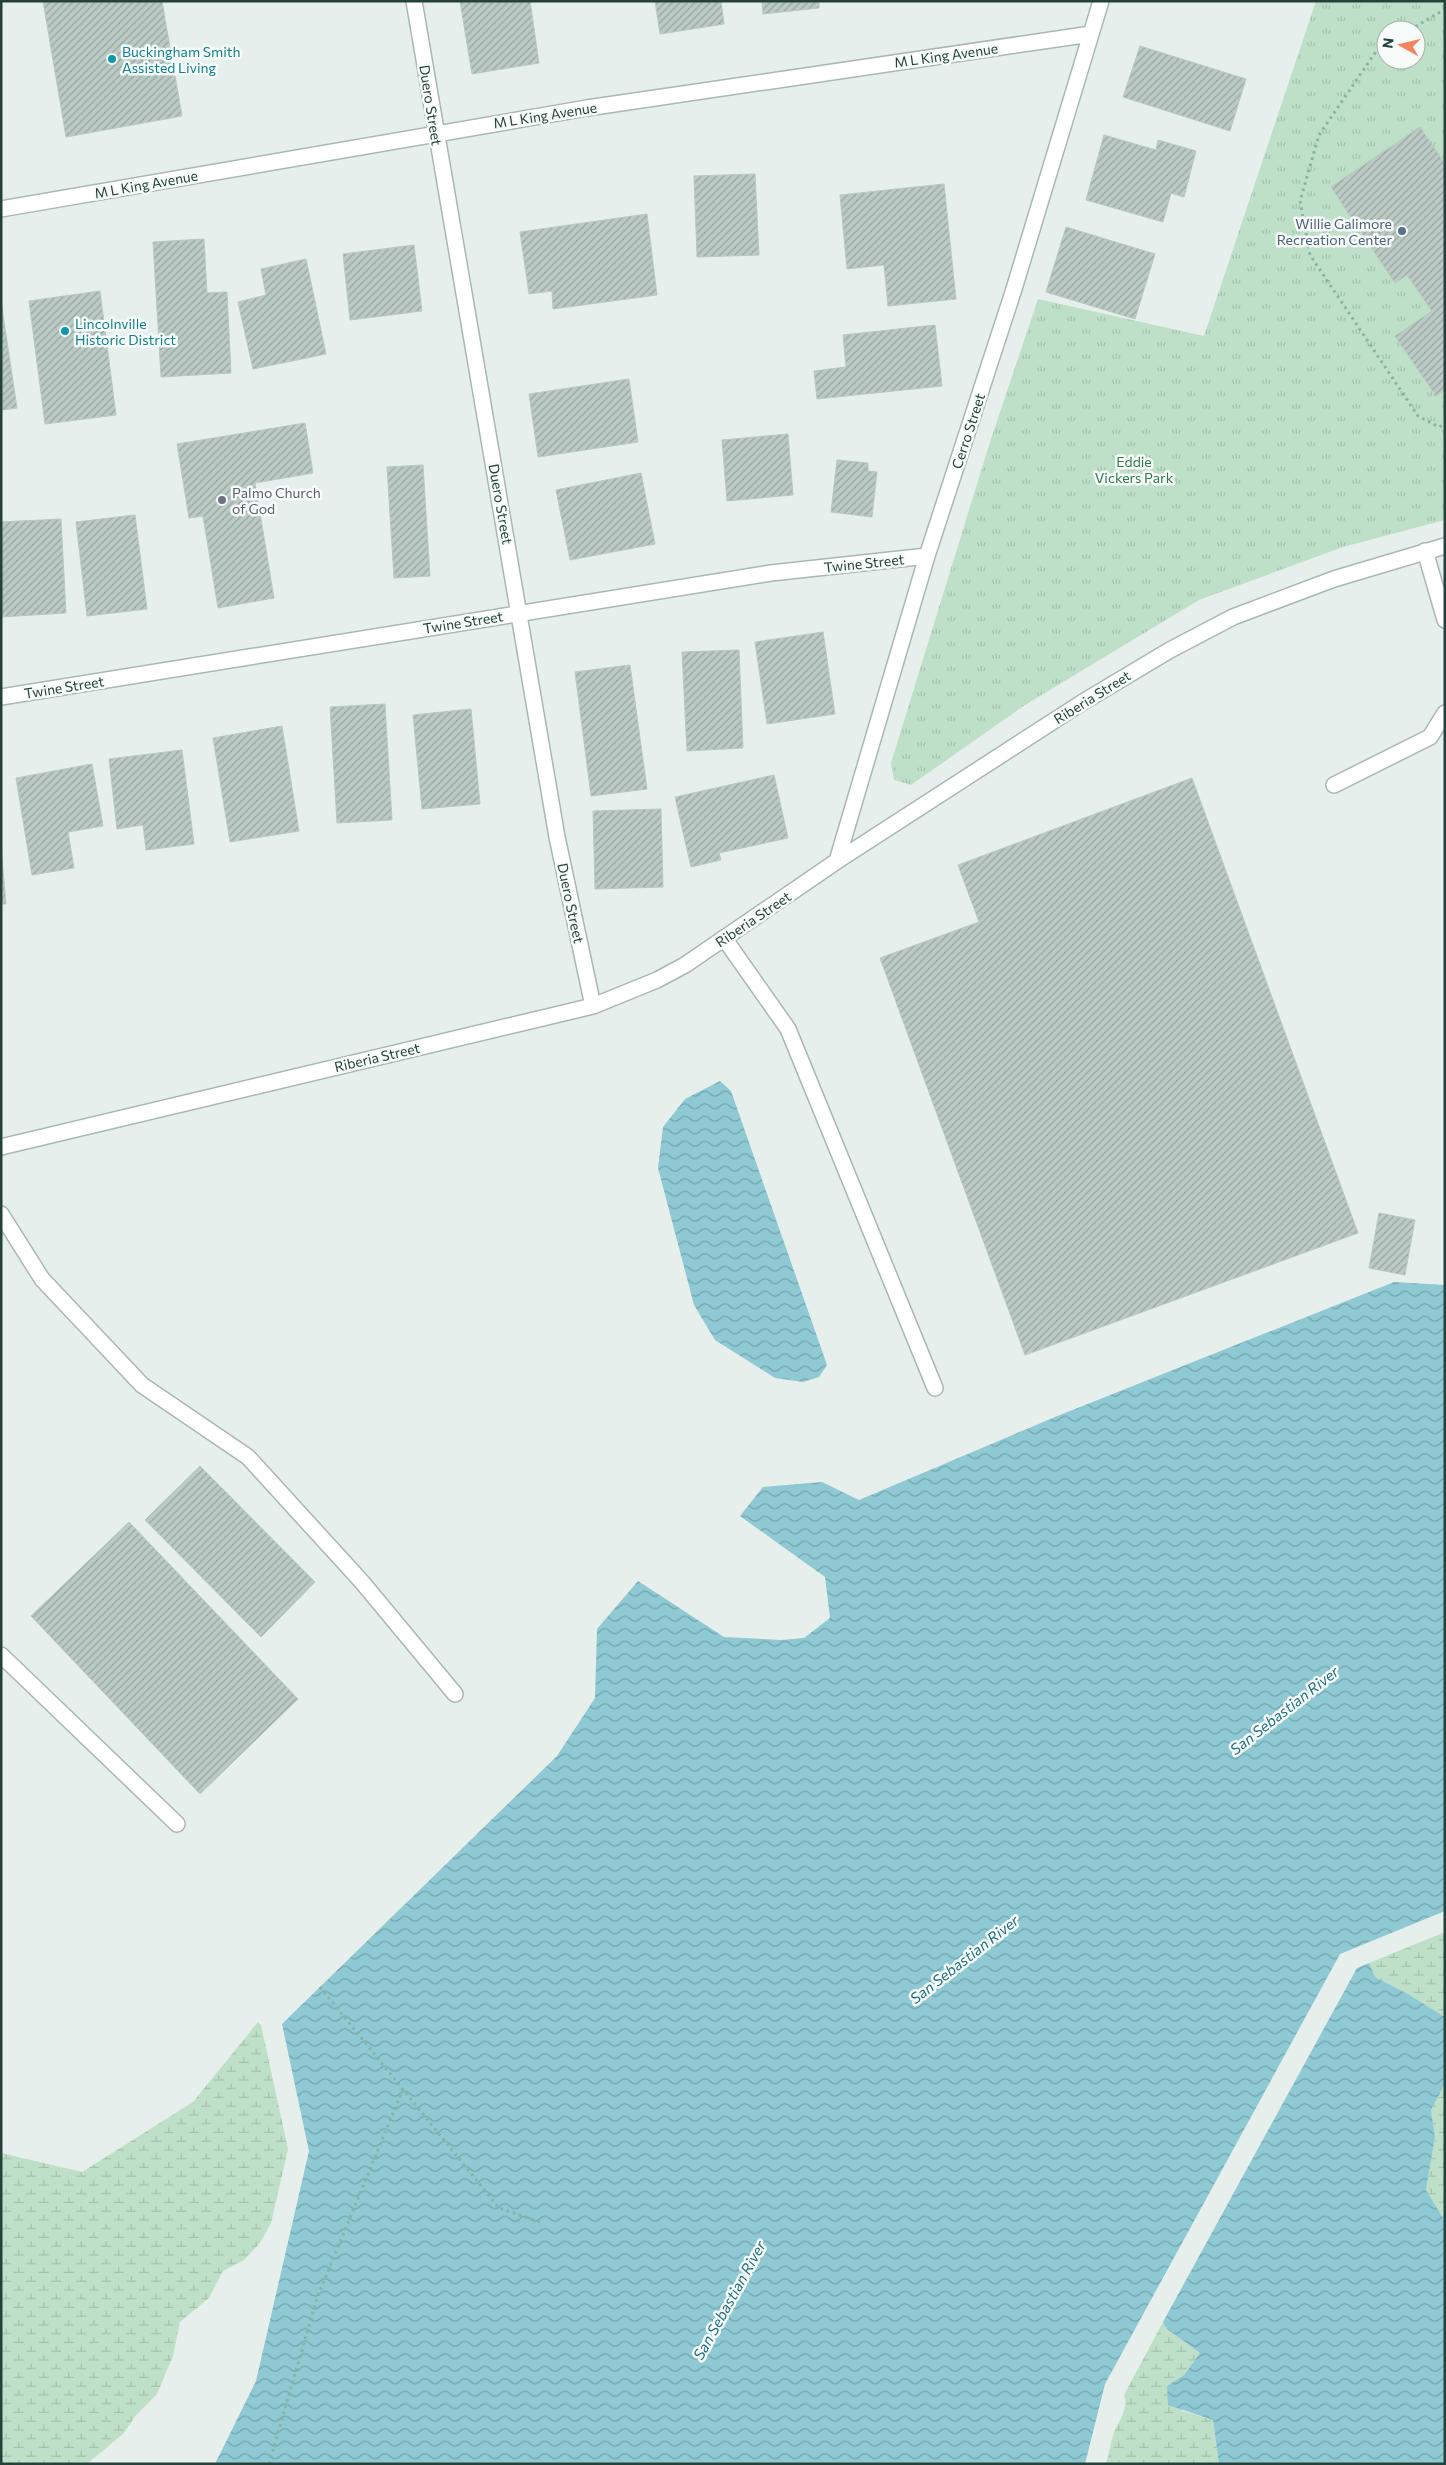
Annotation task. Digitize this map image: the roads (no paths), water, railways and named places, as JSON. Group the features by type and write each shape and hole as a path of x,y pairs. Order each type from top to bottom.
{"street":[{"name":"Duero Street","path":"414,1 435,134 520,613 557,837 594,1006"},
{"name":"Cerro Street","path":"837,861 927,556 1014,288 1101,1"},
{"name":"M L King Avenue","path":"1,209 587,108 1091,34"},
{"name":"Riberia Street","path":"1,1147 594,1006 657,980 685,965 837,861 1083,702 1170,650 1225,621 1334,579 1445,546"},
{"path":"1425,551 1445,620"},
{"name":"Twine Street","path":"1,697 771,572 927,556"},
{"path":"1334,785 1430,737 1445,713"},
{"path":"724,938 788,1029 935,1388"},
{"path":"1,1214 42,1279 128,1371 142,1385 248,1457 362,1582 455,1694"},
{"path":"1,1655 177,1824"}],"water":[{"path":"720,1081 731,1091 827,1365 819,1377 803,1382 775,1378 715,1340 694,1305 658,1168 663,1127 685,1099"},
{"name":"San Sebastian River","path":"1394,1282 1445,1285 1445,1911 1340,1954 1105,2384 1085,2464 215,2464 256,2381 309,2151 282,2024 557,1756 595,1698 597,1629 638,1581 724,1637 781,1640 804,1638 830,1618 825,1577 740,1516 763,1487 822,1482 859,1500 1055,1417"},
{"path":"1369,1963 1375,1977 1408,1994 1445,2017 1445,2084 1431,2110 1435,2137 1426,2190 1445,2221 1445,2464 1219,2464 1213,2420 1168,2405 1167,2386 1184,2375 1200,2353 1167,2329 1163,2322 1357,1968"}],"place":[{"name":"Buckingham Smith Assisted Living","path":"112,59"},
{"name":"Willie Galimore Recreation Center","path":"1402,231"},
{"name":"Lincolnville Historic District","path":"65,331"},
{"name":"Palmo Church of God","path":"222,500"}],"park label":[{"name":"Eddie Vickers Park","path":"1134,470"}]}
